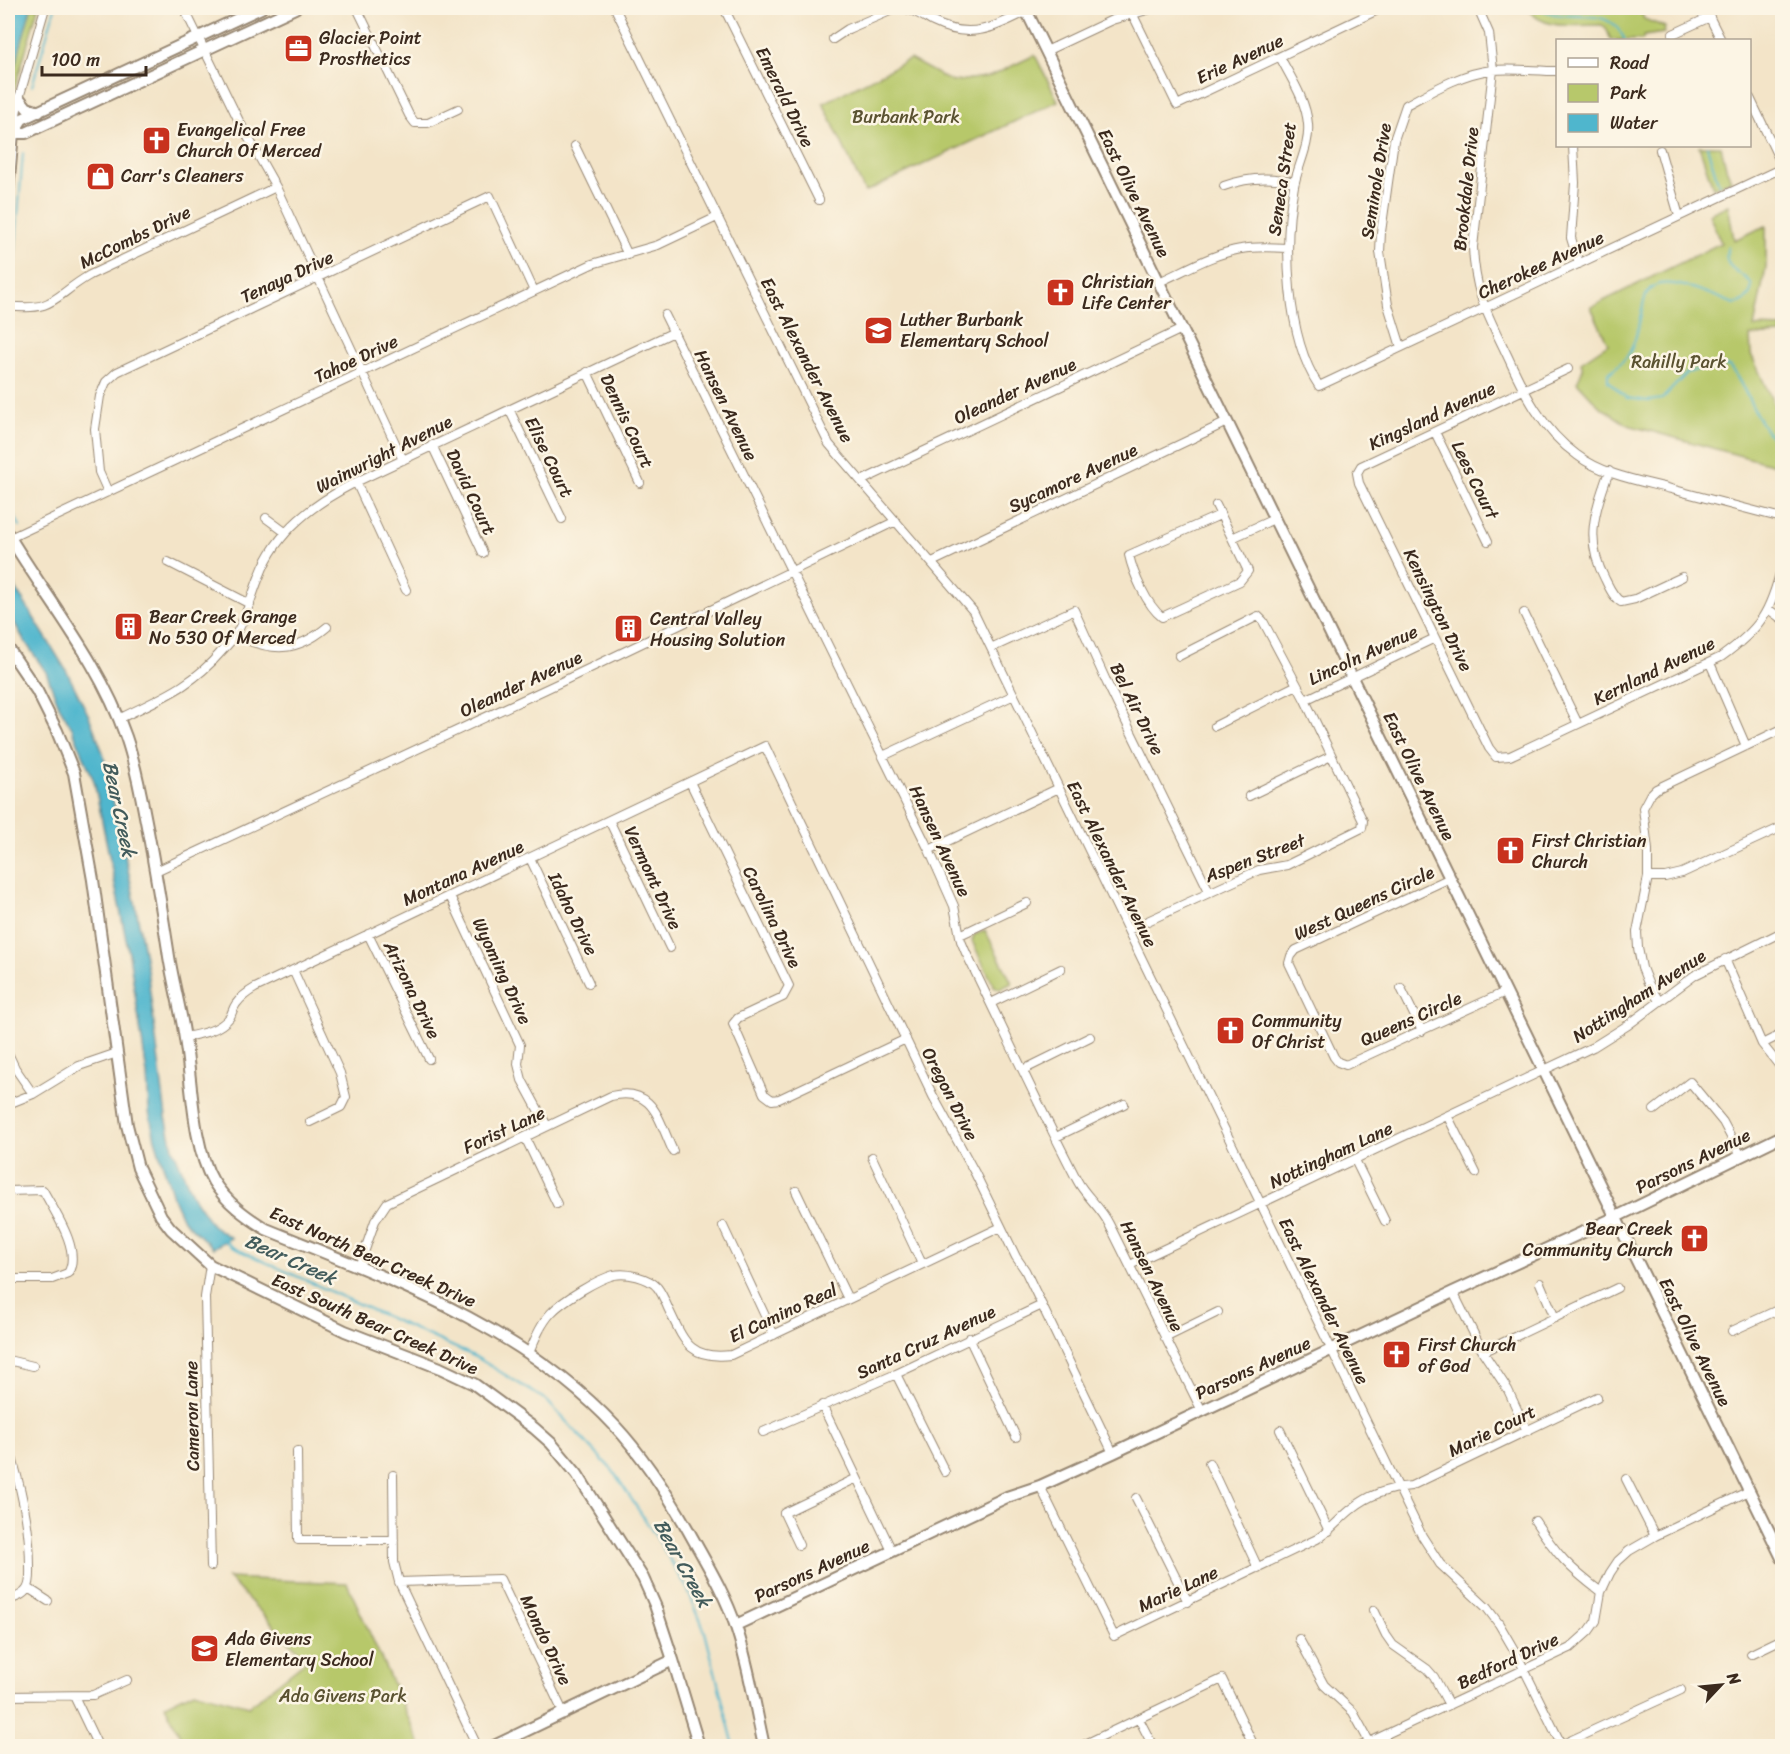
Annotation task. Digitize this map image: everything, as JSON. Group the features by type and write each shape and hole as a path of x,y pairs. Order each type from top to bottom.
{"street":[{"path":"8,190 10,134 45,8"},
{"path":"184,8 203,51 276,187 403,460"},
{"path":"10,134 22,119 261,8"},
{"path":"10,134 26,134 295,8"},
{"path":"357,8 415,123 428,123 458,109"},
{"name":"East Alexander Avenue","path":"615,8 829,444 973,611 1430,1551 1447,1572 1491,1613 1507,1636 1562,1746"},
{"name":"Emerald Drive","path":"724,8 819,200"},
{"path":"833,39 848,29 898,8 911,8 944,27 974,31 1000,25 1026,9"},
{"path":"1046,51 1112,20 1154,8"},
{"name":"Erie Avenue","path":"1133,15 1177,105 1382,8"},
{"name":"Brookdale Drive","path":"1478,8 1489,33 1493,70 1473,247 1474,271 1484,308 1523,390 1541,419 1577,455 1610,471 1636,480 1782,518"},
{"path":"1705,8 1721,39"},
{"name":"East Olive Avenue","path":"1026,9 1782,1558"},
{"path":"1673,34 1710,17"},
{"name":"Seneca Street","path":"1280,57 1302,99 1308,126 1305,150 1295,182 1289,214 1287,248 1289,279 1297,329 1315,380"},
{"name":"Seminole Drive","path":"1401,347 1388,305 1380,252 1394,140 1406,105 1469,75 1493,70 1556,71"},
{"path":"20,98 27,108 39,112"},
{"path":"1751,102 1782,167"},
{"path":"575,146 628,255"},
{"path":"1573,147 1575,183 1571,238 1579,264"},
{"path":"1660,150 1679,216"},
{"name":"Cherokee Avenue","path":"1315,380 1319,386 1782,167"},
{"path":"1224,186 1247,179 1266,177 1295,182"},
{"name":"McCombs Drive","path":"10,307 28,309 49,304 76,282 276,187"},
{"name":"Tenaya Drive","path":"108,492 99,472 95,442 100,396 106,382 117,372 490,196 534,291"},
{"name":"Tahoe Drive","path":"9,536 108,492 592,264 658,245 717,217"},
{"path":"1159,282 1231,251 1263,247 1287,248"},
{"name":"Hansen Avenue","path":"665,315 929,850 954,906 960,935 1078,1183 1105,1216 1202,1411"},
{"name":"Oleander Avenue","path":"861,481 1182,329"},
{"name":"Wainwright Avenue","path":"119,719 166,697 206,670 236,635 261,572 285,532 312,507 356,482 432,445 674,332"},
{"name":"Kingsland Avenue","path":"1358,473 1361,466 1568,369"},
{"name":"Dennis Court","path":"587,372 640,483"},
{"name":"Elise Court","path":"509,409 562,519"},
{"name":"Sycamore Avenue","path":"932,562 1227,422"},
{"name":"Lees Court","path":"1435,432 1488,541"},
{"name":"David Court","path":"432,445 483,552"},
{"path":"1610,471 1594,520 1592,537 1599,567 1615,598 1621,602 1635,599 1682,577"},
{"name":"Kensington Drive","path":"1358,473 1359,483 1489,748 1496,757"},
{"path":"356,482 406,590"},
{"path":"1216,505 1248,571 1240,581 1162,617 1153,610 1129,555 1220,514"},
{"path":"266,519 285,532"},
{"path":"1232,538 1274,519"},
{"name":"Oleander Avenue","path":"156,871 542,691 896,521"},
{"name":"East North Bear Creek Drive","path":"9,536 72,631 119,719 136,769 185,1037 198,1133 203,1156 212,1179 226,1199 266,1229 459,1311 529,1353 580,1392 615,1425 639,1454 672,1502 721,1592 736,1625 764,1746"},
{"path":"168,562 250,604"},
{"name":"Kernland Avenue","path":"1496,757 1510,756 1710,663 1748,636 1774,597 1782,566"},
{"path":"1768,609 1782,619"},
{"name":"Bel Air Drive","path":"991,648 1074,610 1107,683 1209,891"},
{"path":"1524,613 1578,724"},
{"name":"Aspen Street","path":"1128,930 1259,870 1287,865 1362,828 1363,821 1305,700 1263,621 1258,616 1179,656"},
{"path":"236,635 255,644 279,648 301,644 314,638 327,627"},
{"name":"Lincoln Avenue","path":"1305,700 1435,638"},
{"name":"East South Bear Creek Drive","path":"8,648 37,691 74,773 93,880 127,1125 138,1168 161,1216 171,1229 210,1265 345,1331 440,1368 474,1384 552,1443 577,1474 643,1578 673,1660 699,1746"},
{"path":"1710,663 1746,746"},
{"path":"1215,726 1297,685"},
{"path":"883,756 1014,695"},
{"path":"1659,1001 1642,968 1638,948 1637,932 1648,877 1648,850 1643,808 1656,789 1782,729"},
{"name":"Montana Avenue","path":"185,1037 220,1026 230,1017 243,996 294,970 765,746"},
{"name":"Oregon Drive","path":"765,746 944,1119 971,1166 1042,1305 1113,1453"},
{"path":"1249,796 1331,756"},
{"name":"Carolina Drive","path":"690,782 789,986 783,997 738,1018 733,1024 764,1094 772,1100 779,1099 906,1039"},
{"path":"929,850 1059,788"},
{"name":"Vermont Drive","path":"609,820 670,948"},
{"path":"1648,877 1665,877 1682,873 1782,827"},
{"name":"Idaho Drive","path":"530,858 589,983"},
{"name":"West Queens Circle","path":"1291,956 1296,950 1450,878"},
{"name":"Wyoming Drive","path":"450,896 520,1045 518,1064 522,1080 547,1126"},
{"path":"960,935 1027,903"},
{"name":"Nottingham Avenue","path":"1544,1071 1602,1042 1695,975 1782,932"},
{"name":"Arizona Drive","path":"368,934 429,1059"},
{"name":"Queens Circle","path":"1291,956 1289,963 1338,1062 1346,1065 1505,992"},
{"path":"1725,959 1762,1044 1782,1069"},
{"path":"991,1003 1061,969"},
{"path":"294,970 340,1072 346,1097 341,1107 310,1122"},
{"path":"1401,988 1422,1031"},
{"path":"1762,1044 1782,1034"},
{"path":"1023,1070 1090,1037"},
{"path":"8,1053 15,1068 33,1094"},
{"path":"8,1104 33,1094 79,1066 117,1053"},
{"name":"Nottingham Lane","path":"1130,1265 1544,1071"},
{"path":"1654,1110 1690,1083 1723,1122 1741,1156"},
{"name":"Forist Lane","path":"359,1267 375,1221 387,1203 611,1096 625,1092 636,1095 650,1104 673,1151"},
{"path":"1056,1137 1124,1104"},
{"path":"1448,1117 1476,1173"},
{"name":"Parsons Avenue","path":"736,1625 1007,1497 1040,1486 1113,1453 1616,1217 1782,1136"},
{"path":"525,1137 557,1204"},
{"path":"872,1157 922,1264"},
{"path":"1355,1160 1385,1221"},
{"path":"8,1191 43,1190 69,1243 72,1267 68,1274 52,1279 8,1279"},
{"path":"796,1191 848,1299"},
{"path":"723,1226 774,1335"},
{"name":"El Camino Real","path":"529,1353 544,1322 554,1310 581,1291 615,1275 629,1275 657,1286 684,1340 693,1349 714,1357 731,1355 1001,1227"},
{"name":"Cameron Lane","path":"210,1265 205,1297 211,1566"},
{"path":"1540,1283 1555,1318"},
{"path":"1483,1352 1617,1288"},
{"path":"1453,1292 1483,1352 1508,1390 1527,1431"},
{"name":"Santa Cruz Avenue","path":"763,1432 896,1374 1042,1305"},
{"path":"1731,1331 1782,1308"},
{"path":"1165,1338 1218,1312"},
{"path":"969,1338 1016,1437"},
{"path":"8,1360 33,1366"},
{"path":"896,1374 945,1472"},
{"name":"Marie Court","path":"1399,1488 1411,1486 1597,1397"},
{"path":"822,1405 892,1551"},
{"path":"1280,1430 1329,1531"},
{"path":"8,1444 26,1514 30,1550 28,1588 23,1594 8,1600"},
{"path":"297,1451 298,1540 394,1540"},
{"path":"1209,1463 1258,1568"},
{"path":"393,1475 394,1562 399,1582 477,1746"},
{"path":"799,1545 784,1513 857,1478"},
{"path":"1626,1479 1655,1536"},
{"name":"Marie Lane","path":"1040,1486 1114,1636 1317,1539 1358,1504 1386,1489 1399,1488"},
{"name":"Bedford Drive","path":"1361,1746 1371,1744 1570,1648 1589,1632 1596,1621 1602,1592 1618,1561 1629,1551 1749,1491"},
{"path":"1136,1498 1188,1602"},
{"path":"1535,1521 1555,1552 1576,1574 1602,1592"},
{"name":"Mondo Drive","path":"399,1582 500,1579 564,1714"},
{"path":"28,1588 48,1601"},
{"path":"1374,1610 1392,1645 1427,1669 1449,1705"},
{"path":"1299,1638 1324,1685 1353,1712 1371,1744"},
{"path":"1751,1654 1782,1639"},
{"path":"494,1746 673,1660"},
{"path":"1082,1746 1222,1679 1254,1746"},
{"path":"8,1696 74,1696 99,1693 127,1680"},
{"path":"1562,1746 1681,1690"},
{"path":"74,1696 98,1746"},
{"path":"1139,1719 1153,1746"}],"green space":[{"path":"8,8 38,8 8,112"},
{"path":"1527,8 1644,8 1642,14 1644,19 1665,27 1664,33 1644,36 1642,39 1611,39 1606,28 1602,25 1561,25 1542,20"},
{"name":"Burbank Park","path":"1035,55 1058,101 865,192 823,103 910,59 952,82 991,76"},
{"path":"1699,147 1721,147 1731,180 1713,188"},
{"name":"Rahilly Park","path":"1728,205 1734,240 1766,226 1766,267 1754,327 1782,328 1782,334 1750,336 1751,354 1777,411 1782,417 1782,467 1628,425 1599,406 1577,382 1583,369 1581,362 1608,344 1591,307 1721,243 1709,214"},
{"path":"985,930 1012,983 1000,989 994,986 972,941 974,935"},
{"name":"Ada Givens Park","path":"228,1578 347,1583 421,1746 185,1746 165,1705 194,1691 249,1706 307,1660"}],"water":[{"path":"9,8 31,8 8,92"},
{"path":"8,576 66,670 89,716 103,753 147,969 166,1117 173,1148 193,1197 212,1225 231,1238 213,1248 183,1220 174,1200 155,1139 149,1112 147,1074 129,954 94,781 72,728 59,706 46,672 8,611"}],"waterway":[{"path":"32,86 55,8"},
{"path":"1539,8 1563,15 1598,17 1617,28 1624,39"},
{"path":"1707,147 1719,185"},
{"path":"11,303 23,153"},
{"path":"1728,246 1726,254 1729,264 1751,283 1751,291 1747,297 1742,302 1734,304 1679,285 1658,285 1650,289 1644,301 1631,349 1624,360 1608,374 1608,381 1627,398 1648,401 1662,399 1687,373 1711,365 1729,366 1765,429 1782,446"},
{"path":"8,342 10,308"},
{"path":"8,505 20,526"},
{"name":"Bear Creek","path":"224,1240 232,1247 476,1357 546,1400 613,1471 688,1590 705,1632 734,1746"}],"place":[{"name":"Glacier Point Prosthetics","path":"298,48"},
{"name":"Evangelical Free Church Of Merced","path":"156,140"},
{"name":"Carr's Cleaners","path":"100,176"},
{"name":"Christian Life Center","path":"1061,292"},
{"name":"Luther Burbank Elementary School","path":"879,330"},
{"name":"Bear Creek Grange No 530 Of Merced","path":"128,627"},
{"name":"Central Valley Housing Solution","path":"629,629"},
{"name":"First Christian Church","path":"1511,851"},
{"name":"Community Of Christ","path":"1231,1031"},
{"name":"Bear Creek Community Church","path":"1694,1239"},
{"name":"First Church of God","path":"1397,1355"},
{"name":"Ada Givens Elementary School","path":"204,1649"}]}
